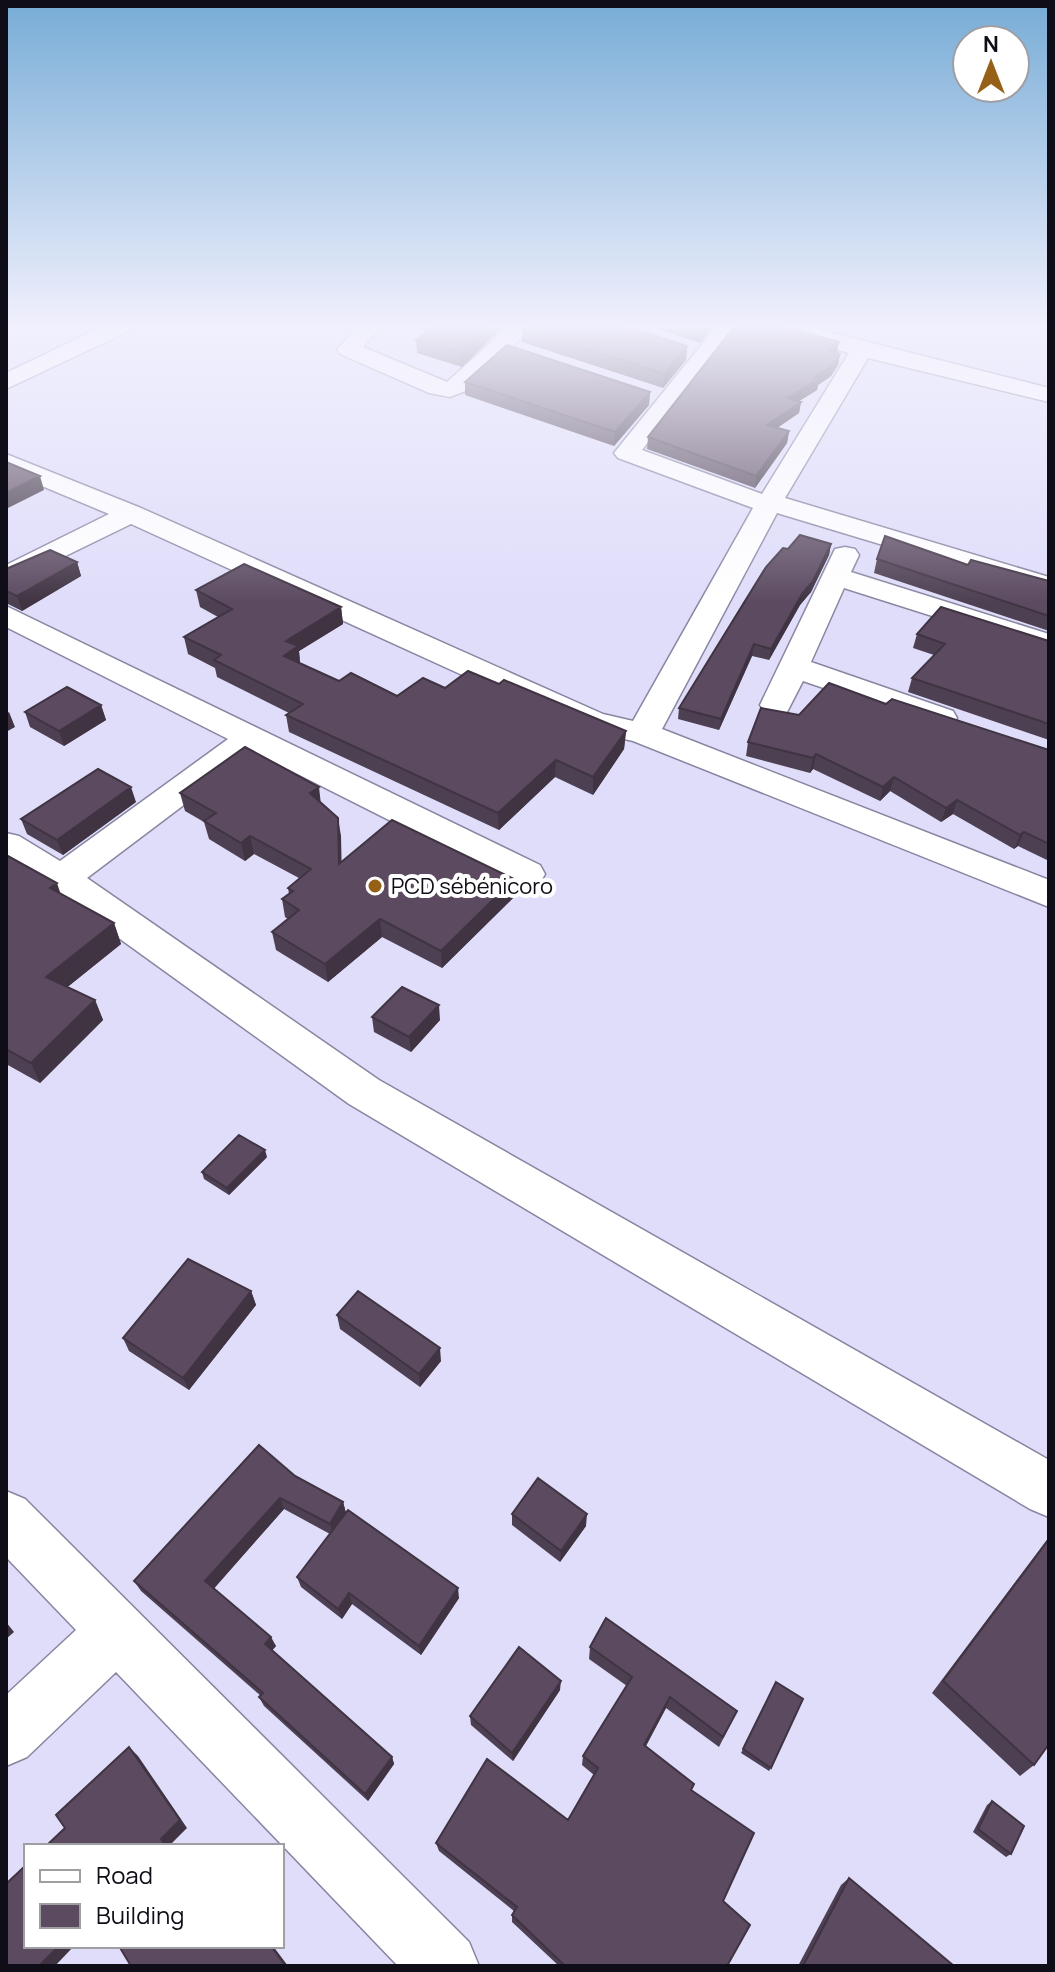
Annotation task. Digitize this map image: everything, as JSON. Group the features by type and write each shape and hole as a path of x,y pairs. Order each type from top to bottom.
{"street":[{"path":"654,419 627,453 769,503 1049,586"},
{"path":"643,733 769,503 825,419"},
{"path":"6,462 131,514 593,722 643,733 1049,894"},
{"path":"6,576 131,514"},
{"path":"776,705 840,564 1049,644"},
{"path":"6,615 527,874"},
{"path":"794,667 974,729"},
{"path":"61,878 252,737"},
{"path":"6,845 61,878 364,1092 1049,1490"},
{"path":"6,1518 445,1966"},
{"path":"6,1736 117,1631"}],"building":[{"path":"576,419 626,419 615,432"},
{"path":"662,419 776,419 767,425 789,431 756,476 648,437"},
{"path":"6,462 40,476 6,493"},
{"path":"800,535 831,544 813,581 802,594 771,649 754,644 721,719 679,708 766,567"},
{"path":"885,536 968,565 971,560 1049,581 1049,616 877,559"},
{"path":"50,550 77,562 17,596 6,591 6,569"},
{"path":"244,564 341,607 286,641 298,646 284,656 339,681 351,673 397,696 423,678 445,688 468,671 499,684 504,680 626,731 593,777 556,760 498,813 286,715 303,704 214,660 221,655 184,637 232,609 196,590"},
{"path":"941,607 1049,641 1049,724 912,678 945,644 917,634"},
{"path":"829,683 886,704 892,699 1049,750 1049,844 1024,832 1020,835 957,800 946,808 894,777 883,787 816,754 813,758 748,742 761,708 799,715"},
{"path":"67,687 101,705 59,731 25,712"},
{"path":"245,747 319,787 310,793 338,818 339,864 392,820 514,879 441,951 380,919 325,964 272,932 299,910 282,899 293,891 288,888 311,869 250,836 241,843 204,821 216,813 180,793"},
{"path":"98,769 131,787 57,840 21,819"},
{"path":"6,855 57,883 50,888 114,923 46,977 95,1000 31,1063 6,1049"},
{"path":"402,987 439,1005 409,1037 372,1017"},
{"path":"239,1135 265,1150 227,1188 202,1172"},
{"path":"188,1259 251,1291 183,1378 123,1338"},
{"path":"358,1291 440,1348 419,1374 337,1315"},
{"path":"259,1445 295,1476 343,1502 330,1524 280,1498 205,1581 271,1637 265,1644 392,1757 365,1794 259,1697 263,1693 134,1581"},
{"path":"538,1478 587,1514 561,1551 512,1514"},
{"path":"348,1510 458,1588 419,1646 349,1593 338,1609 297,1577"},
{"path":"1049,1539 1049,1744 1034,1765 943,1681"},
{"path":"606,1618 737,1711 723,1737 670,1697 644,1745 694,1784 691,1790 754,1833 723,1901 750,1925 727,1966 565,1966 512,1915 517,1907 436,1843 487,1759 568,1820 598,1768 583,1756 632,1677 590,1647"},
{"path":"519,1647 561,1681 512,1753 470,1716"},
{"path":"776,1682 803,1699 771,1768 743,1749"},
{"path":"129,1747 180,1820 161,1839 165,1844 48,1844 65,1828 56,1815"},
{"path":"992,1801 1024,1826 1011,1854 978,1829"},
{"path":"24,1867 24,1948 57,1948 39,1966 6,1966 6,1884"},
{"path":"849,1878 954,1966 803,1966"},
{"path":"120,1948 272,1948 285,1965 284,1966 131,1966"}],"place":[{"name":"PCD sébénicoro","path":"375,886"}]}
